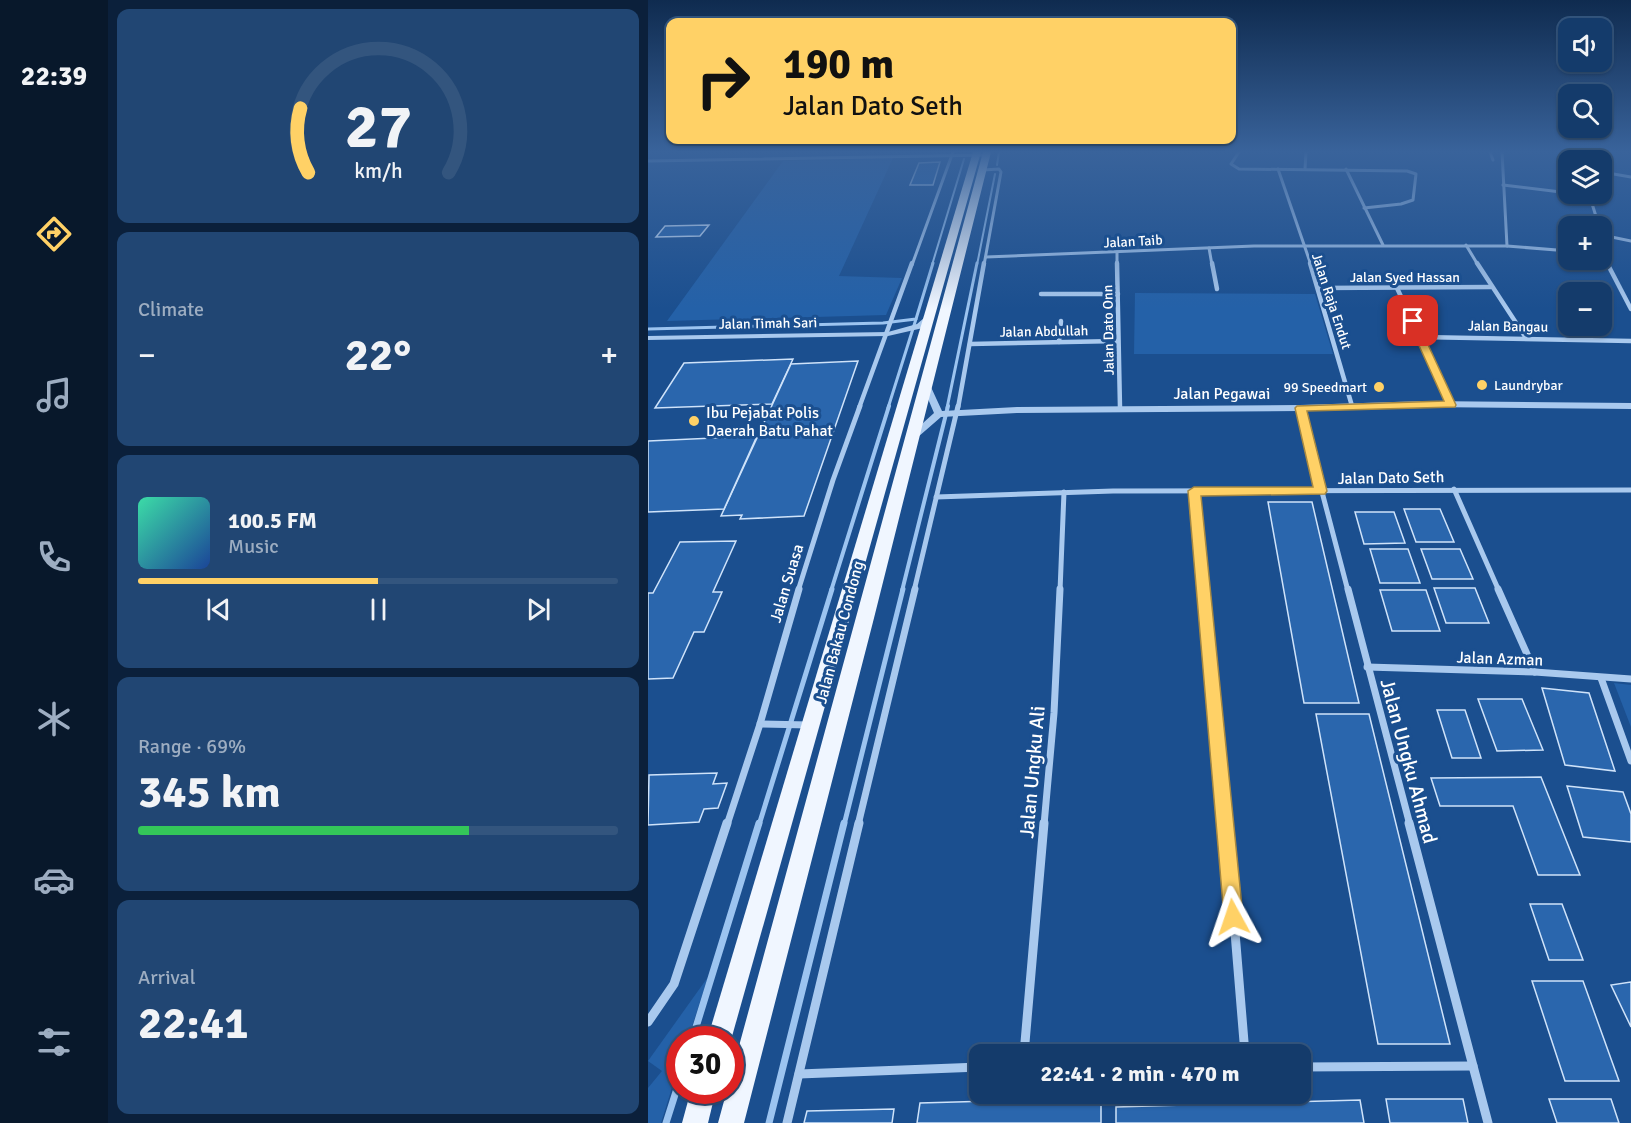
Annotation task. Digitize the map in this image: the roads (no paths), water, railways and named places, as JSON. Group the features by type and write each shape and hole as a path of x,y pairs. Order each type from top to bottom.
{"main road":[{"name":"Jalan Bakau Condong","path":"723,1026 803,725 924,323 965,204"},
{"name":"Jalan Bakau Condong","path":"731,1123 915,435 971,204"},
{"path":"695,1123 700,1104"}],"street":[{"name":"Jalan Suasa","path":"648,1022 674,984 760,724 815,534 935,204"},
{"path":"788,1123 955,413 995,204"},
{"name":"Jalan Raja Endut","path":"1290,204 1319,288 1352,406"},
{"path":"1362,204 1383,245"},
{"path":"1364,208 1397,204"},
{"path":"1504,204 1507,246"},
{"path":"1612,237 1631,241"},
{"name":"Jalan Taib","path":"986,257 1303,245 1466,245 1558,250"},
{"path":"1466,245 1526,338"},
{"path":"1209,248 1217,289"},
{"name":"Jalan Dato Onn","path":"1117,252 1120,408"},
{"path":"1610,270 1631,309"},
{"name":"Jalan Syed Hassan","path":"1319,288 1491,287"},
{"path":"1398,288 1451,405"},
{"path":"1041,294 1118,294"},
{"path":"1059,342 1061,321"},
{"name":"Jalan Timah Sari","path":"648,338 890,330 899,333 924,323"},
{"name":"Jalan Bangau","path":"1420,337 1631,341"},
{"name":"Jalan Abdullah","path":"970,344 1118,341"},
{"path":"915,435 941,414 927,387"},
{"name":"Jalan Pegawai","path":"941,414 1120,408 1451,405 1630,408"},
{"name":"Jalan Ungku Ahmad","path":"1300,408 1488,1123"},
{"path":"1454,489 1535,672"},
{"name":"Jalan Dato Seth","path":"936,496 1064,492 1631,490"},
{"path":"1194,491 1216,710 1244,1044"},
{"name":"Jalan Ungku Ali","path":"1025,1044 1054,713 1064,492"},
{"name":"Jalan Azman","path":"1367,667 1535,672 1631,679"},
{"path":"1601,678 1631,761"},
{"path":"760,724 803,725"},
{"path":"1311,1067 1473,1066"},
{"path":"799,1074 969,1067"}],"waterway":[{"path":"932,265 950,204"},
{"path":"977,265 989,204"},
{"path":"916,319 933,263"},
{"path":"947,408 977,263"},
{"path":"648,329 883,323 916,319"},
{"path":"888,408 916,319"},
{"path":"831,591 889,406"},
{"path":"902,591 948,406"},
{"path":"759,825 832,589"},
{"path":"844,825 903,589"},
{"path":"696,1026 759,823"},
{"path":"769,1123 844,823"},
{"path":"666,1123 672,1104"}],"place":[{"name":"Laundrybar","path":"1482,385"},
{"name":"99 Speedmart","path":"1379,387"},
{"name":"Ibu Pejabat Polis Daerah Batu Pahat","path":"694,421"}]}
